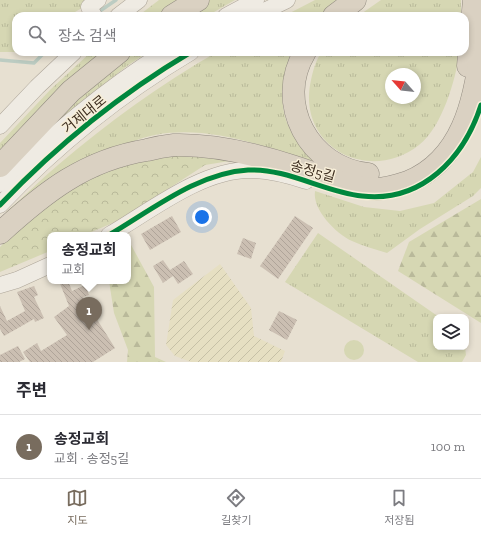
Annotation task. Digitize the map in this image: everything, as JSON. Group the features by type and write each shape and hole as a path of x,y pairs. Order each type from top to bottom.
{"highway":[{"path":"178,12 198,0"},
{"path":"339,12 355,0"},
{"path":"0,233 40,197 83,170 107,159 172,145 206,146 237,151 292,166 349,185 377,189 399,185 419,177 445,156 455,142 465,123 472,104 476,49 474,0"},
{"path":"303,56 294,74 293,93 295,111 300,127 319,153 333,162 347,169 379,175 398,171 413,165 424,158 444,138 458,105 476,49"},
{"path":"0,166 71,91 114,56"}],"street":[{"path":"123,12 139,0"},
{"path":"234,12 256,0"},
{"path":"262,12 287,0"},
{"path":"0,126 37,87 70,56"},
{"name":"거제대로","path":"0,184 39,147 119,84 159,56"},
{"name":"거제대로","path":"0,205 49,158 85,127 143,83 185,56"},
{"name":"송정5길","path":"114,232 195,184 217,176 248,170 268,172 362,196 385,197 408,192 427,183 445,168 459,151 471,131 481,105"},
{"path":"0,285 17,280 47,266"}],"shaded area":[{"path":"220,264 251,308 254,336 285,351 281,362 191,362 175,356 166,345 173,300"}],"green space":[{"path":"0,0 91,0 75,12 12,12 12,52 0,52"},
{"path":"159,0 235,0 214,12 143,12"},
{"path":"315,0 337,0 324,12 292,12"},
{"path":"381,0 461,0 461,12 364,12"},
{"path":"87,56 142,56 127,66 47,130 0,151 0,143 51,89"},
{"path":"210,56 290,56 283,87 284,113 293,135 318,166 274,149 225,136 200,133 176,133 152,136 120,148 10,215 6,212 58,165 115,119"},
{"path":"319,56 459,56 447,102 435,126 427,137 419,145 399,156 378,161 358,159 340,152 325,140 314,124 309,103 311,80"},
{"path":"172,153 242,159 205,165 120,220 91,232 47,232 47,252 0,272 0,247 42,204 103,169"},
{"path":"481,157 481,188 473,196 420,229 387,253 356,243 339,233 321,213 315,198 315,191 364,207 400,211 434,203 473,172"},
{"path":"481,199 481,323 469,314 467,314 398,271 409,242"},
{"path":"318,233 435,314 433,314 433,350 465,350 466,355 462,362 418,362 285,282"},
{"path":"131,245 154,287 155,357 166,362 127,362 128,350 114,313 109,284 131,284"},
{"path":"354,340 361,343 364,350 361,357 354,360 347,357 344,350 347,343"}],"building":[{"path":"172,216 181,232 150,250 141,234"},
{"path":"295,216 313,228 278,279 260,266"},
{"path":"243,238 256,243 251,259 237,254"},
{"path":"163,260 170,270 184,261 193,274 178,284 173,276 163,283 153,266"},
{"path":"60,284 69,284 72,291 85,285 89,295 83,297 115,348 93,362 30,362 23,352 37,343 41,351 67,335 54,317 69,306"},
{"path":"34,286 38,295 34,297 44,318 35,322 34,319 4,336 0,329 0,306 7,321 25,311 17,292"},
{"path":"279,311 297,320 287,340 269,330"},
{"path":"18,346 25,359 19,362 0,362 0,355"}],"waterway":[{"path":"98,12 116,0"},
{"path":"0,60 34,63 41,56"}],"cycle path":[{"path":"0,205 21,183 67,141 115,103 184,56"},
{"path":"114,232 158,204 193,185 229,173 248,170 263,170 291,176 348,194 362,196 384,196 404,192 422,184 438,173 452,159 464,143 481,105"}],"place":[{"name":"송정교회","path":"89,330"}]}
